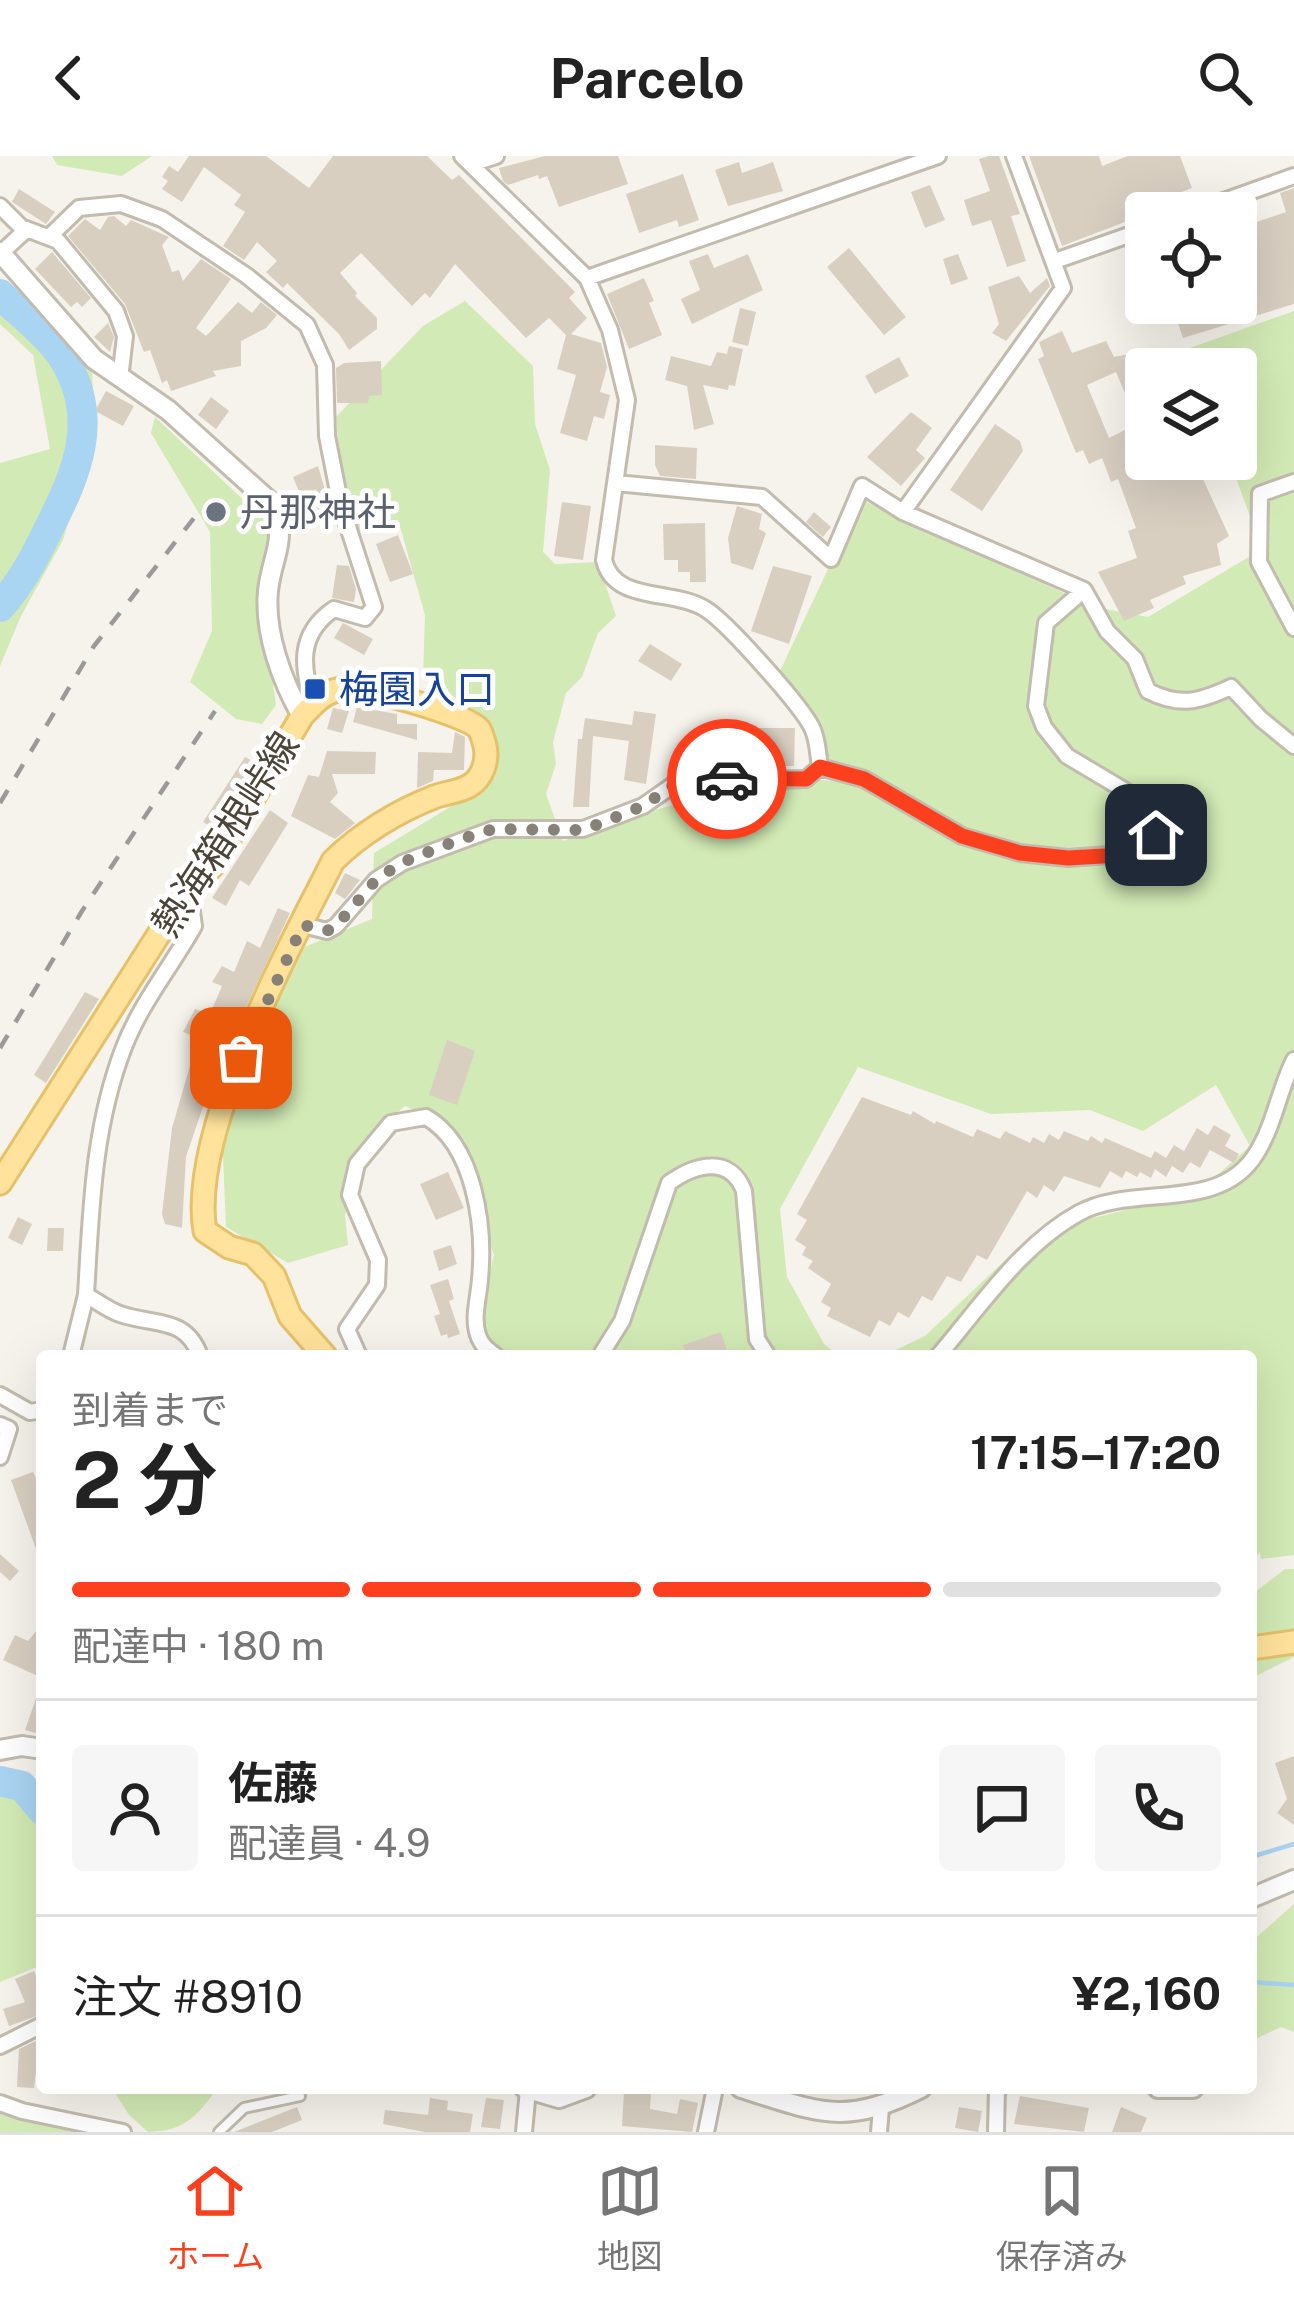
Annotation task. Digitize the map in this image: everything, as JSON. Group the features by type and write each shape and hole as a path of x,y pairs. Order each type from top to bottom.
{"main road":[{"name":"熱海箱根峠線","path":"0,1184 321,695 348,688 368,691 466,719 481,730 487,752 482,773 470,786 433,797 348,845 333,861 222,1102 201,1199 205,1231 229,1247 253,1254 274,1276 290,1316 320,1350"},
{"path":"1257,1647 1294,1642"}],"street":[{"path":"466,160 496,156"},
{"path":"587,278 938,156"},
{"path":"904,512 1063,287 1014,156"},
{"path":"466,160 587,278 610,330 627,400 604,560 608,575 623,587 692,602 722,623 812,728 820,767"},
{"path":"1249,192 1294,176"},
{"path":"50,236 79,208 121,204 143,210 208,248 307,325 325,365 327,436 340,502 374,607 364,617 334,609 315,629 302,664 308,710"},
{"path":"0,206 26,230 50,236 122,322 120,379"},
{"path":"26,230 0,252 82,347 168,410 269,501 278,516 281,538 268,592 272,634 286,689 308,710"},
{"path":"1055,261 1125,236"},
{"path":"1294,482 1259,494 1259,562 1294,628"},
{"path":"616,483 762,497 831,559 862,486 904,512 1084,590 1107,631 1135,659 1148,691 1171,703 1199,702 1231,687 1294,746"},
{"path":"820,767 864,779 962,836 1020,853 1068,858 1136,854 1156,835 1153,814 1144,802 1056,746 1036,706 1046,623 1084,590"},
{"path":"303,925 327,931 376,880 401,863 475,834 542,826 584,830 643,806 676,783 806,779 820,767"},
{"path":"72,1350 86,1295 94,1152 123,1049 145,1003 194,926 189,891"},
{"path":"943,1350 1018,1262 1079,1213 1114,1200 1198,1192 1245,1169 1258,1151 1294,1060"},
{"path":"356,1350 347,1329 377,1285 378,1260 350,1195 357,1164 391,1124 427,1117 447,1129 466,1169 483,1240 476,1330 489,1350"},
{"path":"604,1350 622,1321 669,1183 688,1169 707,1165 738,1177 744,1191 757,1339 764,1350"},
{"path":"86,1295 117,1313 178,1328 194,1338 198,1350"},
{"path":"0,1395 36,1411"},
{"path":"0,1425 9,1430 0,1457"},
{"path":"0,1750 36,1748"},
{"path":"1257,1895 1294,1880"},
{"path":"0,2046 36,2028"},
{"path":"524,2132 526,2094"},
{"path":"706,2132 714,2094"},
{"path":"760,2094 825,2114 881,2108 909,2094"},
{"path":"996,2132 997,2094"},
{"path":"0,2103 123,2132"},
{"path":"879,2132 881,2108"}],"lane":[{"path":"220,2132 244,2108 300,2096"}],"green space":[{"path":"52,156 152,156 122,176 57,165"},
{"path":"0,278 92,371 95,431 63,540 0,666 0,463 50,449 33,355 0,324"},
{"path":"465,301 533,366 535,424 550,470 543,552 555,564 598,562 616,616 598,633 582,677 566,693 553,742 556,764 546,794 563,841 616,820 781,777 834,781 780,671 861,499 949,527 950,540 1094,607 1148,617 1262,549 1237,480 1257,480 1257,348 1190,348 1294,311 1294,1555 1261,1559 1260,1552 1257,1556 1257,1350 896,1350 925,1336 1020,1246 1093,1218 1198,1192 1250,1146 1216,1085 1143,1131 1090,1110 991,1114 858,1067 780,1209 787,1277 831,1350 501,1350 476,1331 494,1255 449,1126 405,1106 366,1139 345,1215 348,1245 288,1263 226,1227 222,1132 248,1061 302,948 372,919 374,853 468,796 485,745 468,708 423,677 425,615 399,523 346,532 336,417 423,326"},
{"path":"155,417 265,520 269,541 260,594 276,705 262,724 236,719 190,682 212,631 210,532 151,433"},
{"path":"1285,1569 1294,1569 1294,1657 1257,1676 1257,1590"},
{"path":"0,1794 36,1803 36,1967 0,1982"},
{"path":"1294,1904 1294,2032 1281,2027 1257,2038 1257,1937"},
{"path":"116,2094 213,2094 189,2120 171,2129 148,2132"},
{"path":"0,2103 113,2132 0,2132"}],"building":[{"path":"189,156 266,156 309,188 333,156 427,156 452,180 459,175 575,292 569,298 587,318 571,334 601,343 607,367 600,392 610,395 604,419 594,416 587,441 560,433 576,375 557,369 566,335 549,318 526,338 455,264 430,298 425,293 412,306 361,253 340,273 377,318 377,329 349,350 287,283 283,288 266,272 277,261 257,242 244,260 223,246 245,212 234,205 241,195 204,167 182,202 162,189 169,166 178,172"},
{"path":"545,156 618,156 628,184 559,207 547,176 508,185 503,181 499,168"},
{"path":"999,156 1020,214 1011,216 1026,261 1007,267 991,220 972,226 964,200 990,191 979,159"},
{"path":"1029,156 1099,156 1102,166 1128,156 1180,156 1192,188 1125,192 1125,222 1062,246"},
{"path":"739,162 742,173 773,162 783,191 728,206 715,170"},
{"path":"683,174 699,220 679,227 677,220 639,233 626,194"},
{"path":"930,185 945,220 925,228 911,192"},
{"path":"1294,188 1294,304 1257,315 1257,222 1286,212 1280,193"},
{"path":"19,189 55,212 46,224 12,202"},
{"path":"114,216 126,226 131,220 169,237 162,245 172,272 179,270 183,281 201,259 231,279 196,328 206,336 238,302 252,313 261,302 277,315 266,328 241,341 241,366 213,371 216,376 171,391 167,380 162,383 125,304 68,236 85,219 100,230"},
{"path":"849,248 906,317 884,335 827,267"},
{"path":"52,252 91,298 82,307 77,302 71,307 35,269"},
{"path":"708,254 714,268 748,254 763,290 692,324 681,299 700,290 689,261"},
{"path":"958,254 968,279 951,285 943,259"},
{"path":"1019,276 1030,293 1047,278 1050,286 1006,341 992,333 999,324 988,287"},
{"path":"644,278 662,335 629,349 607,294"},
{"path":"740,308 756,312 748,346 732,342"},
{"path":"108,323 114,337 110,352 94,337"},
{"path":"1178,324 1229,324 1183,338"},
{"path":"1062,331 1072,353 1106,341 1114,357 1125,355 1125,393 1116,372 1087,385 1109,438 1125,430 1125,480 1203,480 1229,536 1217,544 1221,565 1183,576 1186,584 1150,600 1154,608 1124,621 1098,572 1137,558 1128,531 1136,528 1118,479 1111,482 1102,458 1089,464 1083,450 1076,453 1038,359 1044,356 1039,342"},
{"path":"729,346 743,349 735,386 729,385 728,390 703,385 714,424 694,430 687,386 665,380 671,356 711,366 717,352 727,354"},
{"path":"899,357 909,376 875,394 865,376"},
{"path":"381,361 382,395 369,396 368,403 337,403 336,368 344,363"},
{"path":"106,391 134,406 123,426 95,411"},
{"path":"211,397 229,411 216,429 198,415"},
{"path":"911,412 932,428 916,450 925,458 901,486 867,457"},
{"path":"995,424 1020,441 1023,451 982,511 950,490"},
{"path":"655,445 697,448 696,479 660,476"},
{"path":"318,466 330,507 309,516 293,477"},
{"path":"562,502 591,506 583,560 554,556"},
{"path":"737,506 762,514 759,529 766,533 753,570 731,563 728,538"},
{"path":"814,512 831,527 823,537 806,522"},
{"path":"705,523 706,582 690,582 690,572 678,572 678,560 664,560 663,524"},
{"path":"398,535 413,574 390,582 376,544"},
{"path":"337,565 349,566 356,589 354,602 332,598"},
{"path":"773,566 812,576 789,644 751,631"},
{"path":"343,623 373,639 364,655 334,638"},
{"path":"650,644 682,664 671,681 638,661"},
{"path":"391,668 417,681 414,687 385,679"},
{"path":"357,707 397,714 397,724 417,724 417,740 353,722"},
{"path":"333,708 349,711 342,733 327,729"},
{"path":"634,711 656,714 646,784 624,780 629,741 593,736 589,807 573,807 578,739 582,739 585,718 632,725"},
{"path":"730,728 795,728 794,766 729,766"},
{"path":"455,732 465,737 464,770 434,770 433,781 417,788 418,752 452,753"},
{"path":"327,751 376,752 375,774 332,774 338,793 330,802 355,823 335,839 291,816 308,775 319,777"},
{"path":"245,757 256,763 217,830 203,822"},
{"path":"270,810 288,823 249,886 240,880 226,906 212,898"},
{"path":"345,873 360,880 345,899 335,893"},
{"path":"278,908 290,913 212,1080 186,1157 182,1228 165,1224 162,1214 172,1128 198,1038 183,1032 195,1009 210,1014 222,986 212,982 222,966 234,972 247,941 260,948"},
{"path":"85,992 99,999 46,1083 34,1075"},
{"path":"447,1040 475,1051 457,1105 429,1095"},
{"path":"862,1097 911,1115 913,1111 973,1137 977,1129 1000,1139 1005,1131 1030,1143 1033,1137 1044,1143 1049,1134 1059,1140 1064,1131 1088,1141 1091,1136 1102,1143 1105,1138 1151,1158 1155,1151 1166,1158 1174,1145 1184,1151 1197,1128 1208,1135 1214,1125 1231,1135 1225,1146 1239,1154 1234,1163 1210,1150 1200,1168 1190,1162 1183,1173 1172,1166 1166,1177 1155,1169 1151,1178 1126,1171 1122,1178 1110,1171 1100,1188 1064,1176 1054,1192 1044,1185 1037,1198 1027,1191 987,1260 977,1255 961,1282 947,1276 932,1301 922,1296 909,1318 898,1312 890,1326 879,1320 870,1337 827,1316 831,1308 821,1302 831,1284 808,1268 813,1261 802,1255 806,1247 795,1240 807,1220 797,1214"},
{"path":"448,1172 464,1208 436,1220 420,1184"},
{"path":"18,1217 32,1224 22,1245 8,1238"},
{"path":"48,1228 64,1228 63,1251 47,1251"},
{"path":"451,1245 457,1264 439,1271 433,1251"},
{"path":"448,1279 454,1299 449,1301 460,1334 448,1338 441,1336 434,1316 440,1314 430,1285"},
{"path":"721,1332 727,1350 685,1350 683,1345"},
{"path":"33,1472 36,1478 36,1549 11,1480"},
{"path":"0,1554 19,1571 10,1581 0,1572"},
{"path":"36,1631 36,1675 3,1660 15,1635 28,1641"},
{"path":"36,1698 36,1733 25,1730"},
{"path":"1294,1756 1294,1825 1277,1813 1287,1799 1275,1763"},
{"path":"34,1971 36,2016 9,2026 3,2009 25,2002 15,1979"},
{"path":"36,2041 34,2088 17,2087 19,2049"},
{"path":"624,2094 651,2094 650,2109 677,2114 680,2099 698,2103 692,2132 622,2126"},
{"path":"1020,2096 1089,2108 1084,2132 1014,2124"},
{"path":"430,2098 448,2101 447,2110 473,2114 470,2132 425,2132 383,2124 385,2110 428,2115"},
{"path":"486,2098 504,2100 500,2129 481,2127"},
{"path":"297,2107 302,2120 272,2132 234,2132"},
{"path":"959,2107 982,2111 978,2132 955,2128"},
{"path":"1121,2107 1147,2118 1141,2132 1112,2132"}],"waterway":[{"path":"0,294 65,361 76,383 83,425 76,467 59,507 28,569 0,607"},
{"path":"0,1781 22,1786 36,1803"},
{"path":"1257,1855 1294,1844"},
{"path":"1257,1982 1294,1985"}],"railway":[{"path":"0,803 94,646 194,518"},
{"path":"0,1048 82,911 215,711"}],"way so far":[{"path":"241,1058 303,925 327,931 336,926 376,880 401,863 493,829 584,830 643,806 676,783 727,779"}],"place":[{"name":"丹那神社","path":"216,512"},
{"name":"梅園入口","path":"315,689"}],"route":[{"path":"727,779 806,779 820,767 864,779 962,836 1020,853 1068,858 1136,854 1156,835"}]}
